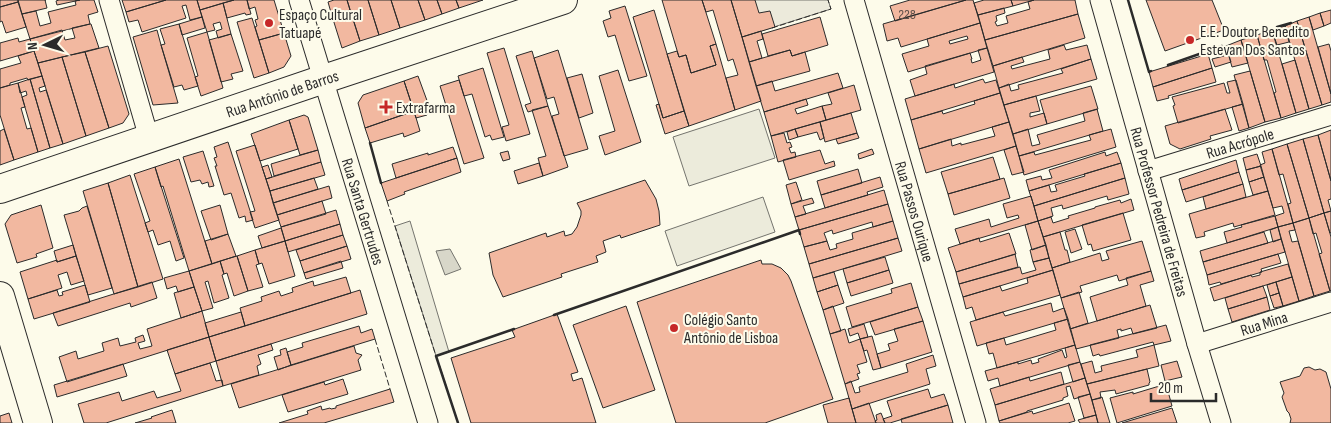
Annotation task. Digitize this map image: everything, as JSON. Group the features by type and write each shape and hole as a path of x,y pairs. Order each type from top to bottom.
{"main road":[{"name":"Rua Antônio de Barros","path":"0,189 563,0"},
{"path":"0,296 38,423"}],"street":[{"path":"109,0 150,138"},
{"name":"Rua Santa Gertrudes","path":"299,0 428,423"},
{"name":"Rua Passos Ourique","path":"854,0 976,423"},
{"name":"Rua Professor Pedreira de Freitas","path":"1100,0 1221,423"},
{"name":"Rua Acrópole","path":"1148,171 1331,115"},
{"name":"Rua Mina","path":"1197,344 1331,302"}],"shaded area":[{"path":"731,0 828,0 831,9 742,37"},
{"path":"759,109 775,158 689,186 673,137"},
{"path":"763,197 775,232 677,266 665,231"},
{"path":"410,221 449,352 436,356 395,226"},
{"path":"450,249 461,269 445,275 436,251"}],"building":[{"path":"0,0 18,0 18,2 0,7"},
{"path":"18,0 45,0 47,8 22,14"},
{"path":"80,0 57,5 56,1"},
{"path":"94,0 98,12 88,15 90,24 30,39 22,14 36,11 40,26 51,23 48,12 76,5 75,1"},
{"path":"122,0 166,0 126,12"},
{"path":"166,0 197,0 202,17 190,20 186,5 182,6 186,18 142,32 138,20 129,22 126,12"},
{"path":"197,0 234,0 200,10"},
{"path":"234,0 247,0 251,14 246,15 245,13 227,18 223,3"},
{"name":"Espaço Cultural Tatuapé","path":"247,0 274,0 284,33 259,40 255,27 257,26 255,20 258,19 255,7 249,9"},
{"path":"347,0 350,10 332,16 328,2"},
{"path":"347,0 368,0 379,35 360,41"},
{"path":"368,0 391,0 400,28 379,35"},
{"path":"391,0 418,0 425,20 400,28"},
{"path":"418,0 437,0 442,14 425,20"},
{"path":"437,0 456,0 459,8 442,14"},
{"path":"456,0 483,0 459,8"},
{"path":"662,0 702,0 716,44 710,46 716,65 691,73 686,55 679,57"},
{"path":"702,0 731,0 761,101 735,110 726,78 738,75 733,59 728,61 713,10 706,12"},
{"path":"731,0 755,0 759,13 770,11 775,27 742,37"},
{"path":"910,0 966,0 895,21 890,6"},
{"path":"966,0 973,0 980,23 901,47 898,38 887,41 883,24"},
{"path":"984,0 1011,0 1013,6 978,15 974,3"},
{"path":"1011,0 1034,0 1013,6"},
{"path":"1034,0 1075,0 1078,14 985,40 978,15 1004,8 1005,13 996,16 997,21 995,22 997,26 1008,23 1006,16 1030,9 1028,2"},
{"path":"1146,0 1212,0 1224,30 1165,51"},
{"path":"18,2 26,27 6,33 2,21 0,22 0,7"},
{"path":"223,3 231,34 218,38 216,31 222,29 220,22 213,24 215,30 207,32 200,10"},
{"path":"625,6 647,76 629,81 615,35 608,37 603,21 611,18 609,11"},
{"path":"350,10 360,41 342,48 332,16"},
{"path":"654,10 684,111 663,118 633,17"},
{"path":"1331,10 1331,23 1324,26 1320,13"},
{"path":"1320,13 1324,26 1313,30 1309,17"},
{"path":"1078,14 1085,38 993,66 985,40"},
{"path":"202,17 205,28 182,35 179,24"},
{"path":"820,17 828,45 792,56 790,50 768,56 762,34"},
{"path":"1309,17 1331,94 1331,102 1322,105 1297,21"},
{"path":"252,18 269,73 254,78 237,22"},
{"path":"1297,21 1322,105 1309,109 1285,26"},
{"path":"980,23 987,48 908,72 902,54 929,46 927,39","holes":["967,36 968,39 950,44 949,41"]},
{"path":"91,24 99,48 38,63 30,39 62,30 65,40 75,38 72,28"},
{"path":"179,24 198,86 184,90 182,85 174,87 161,45 165,44 160,29"},
{"path":"1285,26 1289,42 1277,45 1272,30"},
{"path":"157,30 178,103 153,105 133,37"},
{"path":"1272,30 1296,113 1281,118 1267,60 1264,60 1257,35"},
{"path":"761,31 763,39 757,41 762,58 749,62 742,37"},
{"path":"207,32 223,88 201,96 195,77 198,76 187,38"},
{"path":"284,33 291,56 284,67 269,73 259,40"},
{"path":"231,34 243,71 231,74 233,79 221,82 209,40"},
{"path":"1257,35 1281,118 1265,122 1241,40"},
{"path":"18,38 19,42 30,39 34,51 0,61 0,43"},
{"path":"1241,40 1248,63 1232,67 1226,46"},
{"path":"716,44 735,110 689,126 667,54 677,51 679,57 686,55 691,73 716,65 710,46"},
{"path":"1329,44 1331,51 1331,94 1318,47"},
{"path":"1064,45 1066,50 1087,45 1091,59 999,88 993,66 1022,57 1024,62 1011,66 1012,69 1050,59 1048,50"},
{"path":"108,46 129,114 123,123 109,128 85,52"},
{"path":"1226,46 1231,62 1215,67 1212,59 1224,56 1221,47"},
{"path":"504,48 530,134 506,141 502,127 509,125 487,53"},
{"path":"987,48 994,72 915,96 910,80 927,74 925,66 970,53 972,63 981,60 978,50"},
{"path":"558,50 588,149 564,156 552,116 559,114 554,97 547,99 534,58"},
{"path":"790,50 792,56 805,52 810,71 756,86 749,62"},
{"path":"34,51 42,76 28,80 27,78 0,88 0,69 21,63 18,56"},
{"path":"532,51 548,106 528,112 525,105 531,103 516,56"},
{"path":"85,52 109,128 86,136 62,57"},
{"path":"1208,54 1212,68 1153,87 1149,72"},
{"path":"62,57 86,136 63,144 38,63"},
{"path":"1091,59 1097,79 1004,105 999,88 1009,84 1011,91 1019,89 1018,85 1063,73 1061,69"},
{"path":"1295,60 1309,109 1296,113 1282,64"},
{"path":"483,68 504,137 492,140 490,135 485,137 472,94 464,96 458,76"},
{"path":"1212,68 1216,82 1157,101 1153,87"},
{"path":"618,70 641,142 605,155 599,136 615,131 599,76"},
{"path":"1250,71 1265,122 1249,128 1234,75"},
{"path":"838,73 843,88 764,112 756,86 772,81 775,91"},
{"path":"582,74 593,113 579,118 567,78"},
{"path":"42,76 45,86 39,88 40,92 46,90 63,144 50,148 30,79"},
{"path":"418,76 429,106 425,107 427,115 416,118 404,81"},
{"path":"30,79 50,148 38,152 22,97 27,95 26,91 20,93 18,83"},
{"path":"983,79 985,83 996,80 1000,93 911,120 905,99 954,84 955,88"},
{"path":"459,80 484,158 464,164 440,86"},
{"path":"1236,80 1243,104 1178,123 1172,97 1224,83 1227,93 1230,93 1227,82"},
{"name":"Extrafarma","path":"404,81 414,111 365,128 358,103 363,95"},
{"path":"18,83 25,107 21,108 27,129 31,128 38,152 14,160 0,115 0,88"},
{"path":"854,85 861,110 826,120 822,106 832,104 828,93"},
{"path":"1091,86 1098,109 1047,124 1040,100"},
{"path":"1000,93 1009,122 919,149 911,120 942,111 943,114 975,104 974,101"},
{"path":"1036,96 1040,111 1030,113 1030,117 1044,113 1047,124 1013,134 1004,105"},
{"path":"806,99 808,105 795,109 797,114 822,106 826,120 771,136 764,112"},
{"path":"659,104 663,118 684,111 689,126 665,134 656,105"},
{"path":"1243,104 1249,128 1239,131 1232,107"},
{"path":"548,106 568,167 543,176 538,158 546,156 532,110"},
{"path":"1097,109 1103,131 1019,156 1013,134 1028,129 1032,146 1040,144 1037,135 1085,121 1083,113"},
{"path":"1225,109 1232,130 1210,136 1211,139 1180,149 1170,144 1165,126"},
{"path":"414,111 420,131 404,137 403,133 370,143 365,128"},
{"path":"851,113 857,133 825,142 820,122"},
{"path":"304,115 308,117 318,150 300,155 289,120"},
{"path":"289,120 298,149 260,161 251,134"},
{"path":"820,122 824,138 820,140 817,132 798,137 795,129"},
{"path":"1009,122 1016,146 926,173 919,149 951,139 952,146 995,136 992,127"},
{"path":"4,129 14,160 0,165 0,131"},
{"path":"795,129 798,137 789,140 787,132"},
{"path":"1111,129 1116,147 1024,175 1019,156 1034,152 1035,155 1091,140 1089,135"},
{"path":"1331,130 1331,181 1318,135"},
{"path":"784,133 787,143 790,142 792,147 789,148 791,153 795,152 796,157 778,162 771,136"},
{"path":"857,133 859,138 838,144 836,139"},
{"path":"1318,135 1331,181 1331,199 1328,200 1331,211 1324,213 1303,139"},
{"path":"1303,139 1324,213 1309,218 1287,144"},
{"path":"228,142 253,220 246,222 245,216 239,218 231,193 224,195 215,166 217,166 214,158 217,157 214,147"},
{"path":"1287,144 1309,218 1293,223 1288,204 1291,203 1283,174 1279,175 1272,149"},
{"path":"255,145 279,220 255,228 250,212 255,211 236,151"},
{"path":"1016,146 1024,172 1012,175 1004,150"},
{"path":"453,147 457,158 396,178 392,164"},
{"path":"872,149 874,154 859,159 858,154"},
{"path":"1272,149 1293,223 1278,227 1275,216 1284,213 1282,206 1273,208 1260,165 1265,163 1262,152"},
{"path":"318,150 321,162 274,176 271,164"},
{"path":"820,150 825,164 834,161 835,166 789,180 783,160"},
{"path":"203,151 214,186 209,187 208,182 202,184 200,180 191,182 183,157"},
{"path":"508,151 510,159 503,161 500,153"},
{"path":"1105,152 1106,156 1117,152 1121,163 1029,191 1026,180 1041,176 1042,180 1052,178 1049,170"},
{"path":"1257,154 1261,166 1246,170 1243,158"},
{"path":"993,157 1000,179 948,194 941,172"},
{"path":"457,158 461,172 404,192 405,194 387,201 381,183"},
{"path":"179,159 212,264 189,271 163,186 161,187 155,167"},
{"path":"1236,160 1239,172 1182,190 1179,179"},
{"path":"321,162 325,175 270,191 266,179"},
{"path":"539,163 543,176 518,184 514,171"},
{"path":"1121,163 1125,178 1034,206 1029,191 1049,185 1051,192 1057,191 1055,185"},
{"path":"268,165 272,177 266,179 262,167"},
{"path":"1261,166 1264,177 1249,182 1246,170"},
{"path":"155,167 184,258 176,261 170,241 158,245 153,230 148,232 145,223 150,221 134,174"},
{"path":"858,169 862,183 821,195 817,181"},
{"path":"1239,172 1243,184 1186,202 1182,190"},
{"path":"130,175 163,279 138,287 108,183"},
{"path":"880,177 883,187 867,192 868,195 825,208 821,195"},
{"path":"1264,177 1268,191 1253,195 1249,182"},
{"path":"314,178 318,189 273,203 270,191"},
{"path":"1004,178 1010,198 954,215 948,194"},
{"path":"1125,178 1129,194 1108,200 1107,196 1063,209 1062,205 1051,208 1053,216 1038,221 1034,206"},
{"path":"645,180 656,199 660,225 621,238 620,235 603,241 606,252 596,256 598,262 561,274 562,277 503,297 493,275 489,253 546,233 547,237 564,231 565,236 572,234 577,227 581,215 577,203"},
{"path":"796,182 802,200 791,204 786,185"},
{"path":"108,183 138,287 114,294 83,191"},
{"path":"1243,184 1246,197 1206,209 1203,197"},
{"path":"329,186 332,198 277,215 273,203"},
{"path":"884,190 888,204 799,230 795,217"},
{"path":"1268,191 1275,215 1234,227 1233,223 1204,232 1205,236 1196,238 1189,214"},
{"path":"1031,196 1038,221 960,244 955,229 989,219 991,227 1019,218 1018,215 1007,218 1003,204"},
{"path":"812,198 814,203 803,206 806,214 795,217 791,204"},
{"path":"1131,199 1134,210 1043,237 1038,221 1051,217 1053,223 1095,207 1120,200 1121,203"},
{"path":"322,201 326,214 281,227 277,215"},
{"path":"888,204 893,221 873,227 872,222 833,234 832,230 824,233 827,241 804,247 799,230"},
{"path":"41,205 53,248 36,254 37,257 17,263 5,224 11,215"},
{"path":"220,205 228,234 211,240 201,211"},
{"path":"87,206 112,288 88,295 64,215 79,211"},
{"path":"336,210 340,224 285,241 281,227"},
{"path":"1331,211 1331,233 1330,233 1324,213"},
{"path":"1123,213 1131,240 1093,251 1091,244 1088,245 1082,225"},
{"path":"1324,213 1331,237 1331,291 1319,254 1322,253 1316,233 1313,234 1309,218"},
{"path":"1275,216 1278,227 1227,243 1224,232 1242,227 1241,225"},
{"path":"1309,218 1330,291 1314,296 1293,223"},
{"path":"893,221 898,238 809,264 804,247 827,241 830,250 837,248 836,244 853,239 852,233"},
{"path":"1038,221 1046,245 1032,250 1025,225"},
{"path":"1293,223 1295,230 1289,231 1292,242 1298,241 1314,296 1299,301 1278,227"},
{"path":"340,224 343,235 288,252 285,241"},
{"path":"1278,227 1281,239 1273,242 1270,230"},
{"path":"281,228 285,241 262,248 258,236"},
{"path":"1075,229 1082,249 1071,253 1065,232"},
{"path":"1060,232 1070,262 1052,268 1043,237"},
{"path":"1264,232 1268,243 1203,262 1200,251"},
{"path":"1009,233 1016,254 956,272 948,248 979,238 980,242"},
{"path":"228,234 236,256 212,264 205,241"},
{"path":"343,235 347,246 300,261 296,250"},
{"path":"898,238 902,251 813,278 809,264"},
{"path":"1281,239 1285,252 1207,275 1203,262"},
{"path":"285,241 295,276 269,284 262,263 259,264 255,250"},
{"path":"1142,241 1151,271 1119,281 1117,275 1080,286 1082,292 1061,298 1052,268 1100,253 1102,261 1109,259 1106,251"},
{"path":"73,245 76,256 57,262 54,251"},
{"path":"1046,245 1049,258 1033,262 1030,250"},
{"path":"347,246 351,259 304,273 300,261"},
{"path":"255,250 259,264 256,265 263,287 248,291 237,256"},
{"path":"1015,254 1018,267 959,284 956,272"},
{"path":"1278,254 1281,263 1261,269 1262,272 1221,284 1220,282 1209,285 1207,275"},
{"path":"76,256 84,281 71,285 67,272 58,275 62,288 28,299 20,272"},
{"path":"237,256 248,291 234,296 227,273 224,274 220,261"},
{"path":"885,257 889,270 847,283 843,269"},
{"path":"1049,258 1053,270 963,297 959,284 1020,267 1022,274 1036,270 1033,262"},
{"path":"761,260 762,264 772,264 781,268 788,275 833,399 765,423 676,423 637,302"},
{"path":"220,261 229,298 214,303 208,281 205,282 213,308 202,311 189,271"},
{"path":"341,261 343,268 306,279 304,273"},
{"path":"1288,264 1292,277 1214,301 1210,288 1251,275 1252,277 1260,275 1260,272"},
{"path":"889,270 893,283 851,296 847,283"},
{"path":"1053,270 1060,295 976,320 972,307 966,309 963,297 1000,286 1002,291 1028,283 1027,278"},
{"path":"189,271 194,287 178,292 176,286 167,289 164,278"},
{"path":"1151,271 1154,281 1140,285 1146,306 1097,321 1090,297 1128,285 1126,278"},
{"path":"834,272 838,285 817,292 813,278"},
{"path":"346,277 351,293 245,326 240,308 262,301 261,297 279,291 281,296 293,292 292,288 313,281 314,286"},
{"path":"1292,277 1299,301 1283,306 1276,282"},
{"path":"152,282 157,298 131,307 130,303 58,326 53,313"},
{"path":"1276,282 1279,293 1270,296 1267,285"},
{"path":"911,283 918,307 852,327 846,307 892,293 891,289"},
{"path":"85,285 90,302 34,319 28,299 57,290 59,296 63,295 62,292"},
{"path":"838,285 844,303 823,310 817,292"},
{"path":"1263,286 1267,297 1228,309 1225,298"},
{"path":"194,287 202,311 181,318 174,293"},
{"path":"360,290 367,314 216,361 209,337"},
{"path":"1079,292 1088,323 1070,329 1061,298"},
{"path":"1279,293 1283,306 1274,308 1270,296"},
{"path":"1267,297 1270,310 1232,322 1228,309"},
{"path":"1051,303 1053,312 1064,308 1068,319 977,346 970,322 1003,312 1005,316"},
{"path":"1150,305 1157,328 1133,334 1131,328 1121,331 1121,329 1117,330 1119,338 1076,349 1070,329"},
{"path":"626,306 655,390 603,408 573,325"},
{"path":"833,306 841,331 830,334 823,310"},
{"path":"918,307 923,321 875,335 870,322"},
{"path":"202,311 209,337 67,382 59,357 76,351 78,359 104,351 102,343 118,338 120,346 136,342 135,338 143,335 145,341 138,343 140,349 152,346 147,329"},
{"path":"241,312 245,326 209,337 205,323"},
{"path":"557,314 578,372 571,374 573,381 582,378 596,423 471,423 451,358 515,337 512,330"},
{"path":"1068,319 1075,345 997,368 993,353 989,354 986,343 1004,338 1006,345 1056,330 1054,323"},
{"path":"923,321 932,352 881,368 877,354 890,350 888,344 898,341 894,329"},
{"path":"864,324 868,337 860,339 858,333 850,336 848,329"},
{"path":"1166,325 1171,341 1154,345 1153,342 1100,356 1099,354 1093,356 1090,345"},
{"path":"359,326 361,333 372,329 375,339 291,365 287,352 303,347 302,343"},
{"path":"845,329 849,343 860,339 867,362 857,365 860,373 857,374 859,379 845,384 830,334"},
{"path":"872,336 881,368 873,370 867,350 864,351 860,339"},
{"path":"209,337 216,361 175,374 167,350"},
{"path":"271,344 273,350 258,355 261,364 257,366 259,375 223,386 216,361"},
{"path":"1075,345 1080,362 1000,386 998,378 988,381 985,371 1031,360 1032,364 1039,362 1038,359 1062,350 1065,358 1067,357 1065,348"},
{"path":"1154,345 1159,366 1087,384 1081,364 1092,361 1095,373 1102,371 1101,366 1138,357 1136,350"},
{"path":"354,346 356,353 362,355 358,360 361,370 239,408 231,384"},
{"path":"286,348 291,365 278,370 274,357 281,355 280,350"},
{"path":"933,355 936,366 926,369 930,384 852,409 845,384 851,381 855,393 860,392 859,387 908,372 906,364"},
{"path":"1177,361 1182,377 1165,381 1161,365"},
{"path":"1080,362 1085,378 1073,382 1068,365"},
{"path":"210,363 216,381 222,380 223,386 106,423 84,423 78,404 119,392 122,401 154,391 157,398 181,391 175,374"},
{"path":"123,364 127,376 57,397 54,385"},
{"path":"1309,367 1326,372 1331,389 1331,423 1290,423 1291,419 1282,397 1284,393 1280,382 1300,376 1304,368"},
{"path":"1147,369 1149,385 1116,394 1115,390 1100,392 1101,398 1092,400 1087,384"},
{"path":"1061,372 1064,384 995,405 990,389 1029,377 1030,381"},
{"path":"1085,378 1090,394 1074,399 1070,386 1066,387 1068,396 1063,398 1063,400 999,421 995,405"},
{"path":"343,379 348,394 288,412 282,395 324,382 325,385"},
{"path":"1166,384 1172,406 1117,423 1110,398 1133,392 1133,394"},
{"path":"390,389 394,402 324,423 279,423 308,414 307,411 321,406 322,410 336,408 336,406"},
{"path":"928,389 931,398 944,394 948,405 885,423 883,419 892,416 887,401"},
{"path":"1090,394 1096,415 1084,418 1078,397"},
{"path":"1102,397 1110,423 1098,423 1092,400"},
{"path":"849,398 856,423 828,423 823,405"},
{"path":"869,403 876,423 856,423 852,409"},
{"path":"1069,403 1075,421 1068,423 1000,423 999,421 1032,411 1033,414"},
{"path":"948,405 953,423 902,423 901,419"},
{"path":"1172,408 1177,423 1122,423"},
{"path":"172,410 176,423 135,423 152,418"},
{"path":"9,413 12,423 0,423 0,416"},
{"path":"881,413 885,423 876,423 876,415"},
{"path":"1096,415 1098,423 1080,423 1078,420"}],"fence":[{"path":"772,28 831,9 828,0"},
{"path":"387,201 436,356"},
{"path":"375,339 390,389"},
{"path":"439,364 458,423"}],"wall":[{"path":"1128,0 1149,72 1151,71"},
{"path":"1277,27 1291,23"},
{"path":"1168,65 1222,46"},
{"path":"370,143 381,183"},
{"path":"554,315 799,230 800,234"},
{"path":"458,423 436,356 514,329"}],"place":[{"name":"Espaço Cultural Tatuapé","path":"269,23"},
{"name":"E.E. Doutor Benedito Estevan Dos Santos","path":"1190,40"},
{"name":"Extrafarma","path":"386,107"},
{"name":"Colégio Santo Antônio de Lisboa","path":"674,328"}]}
